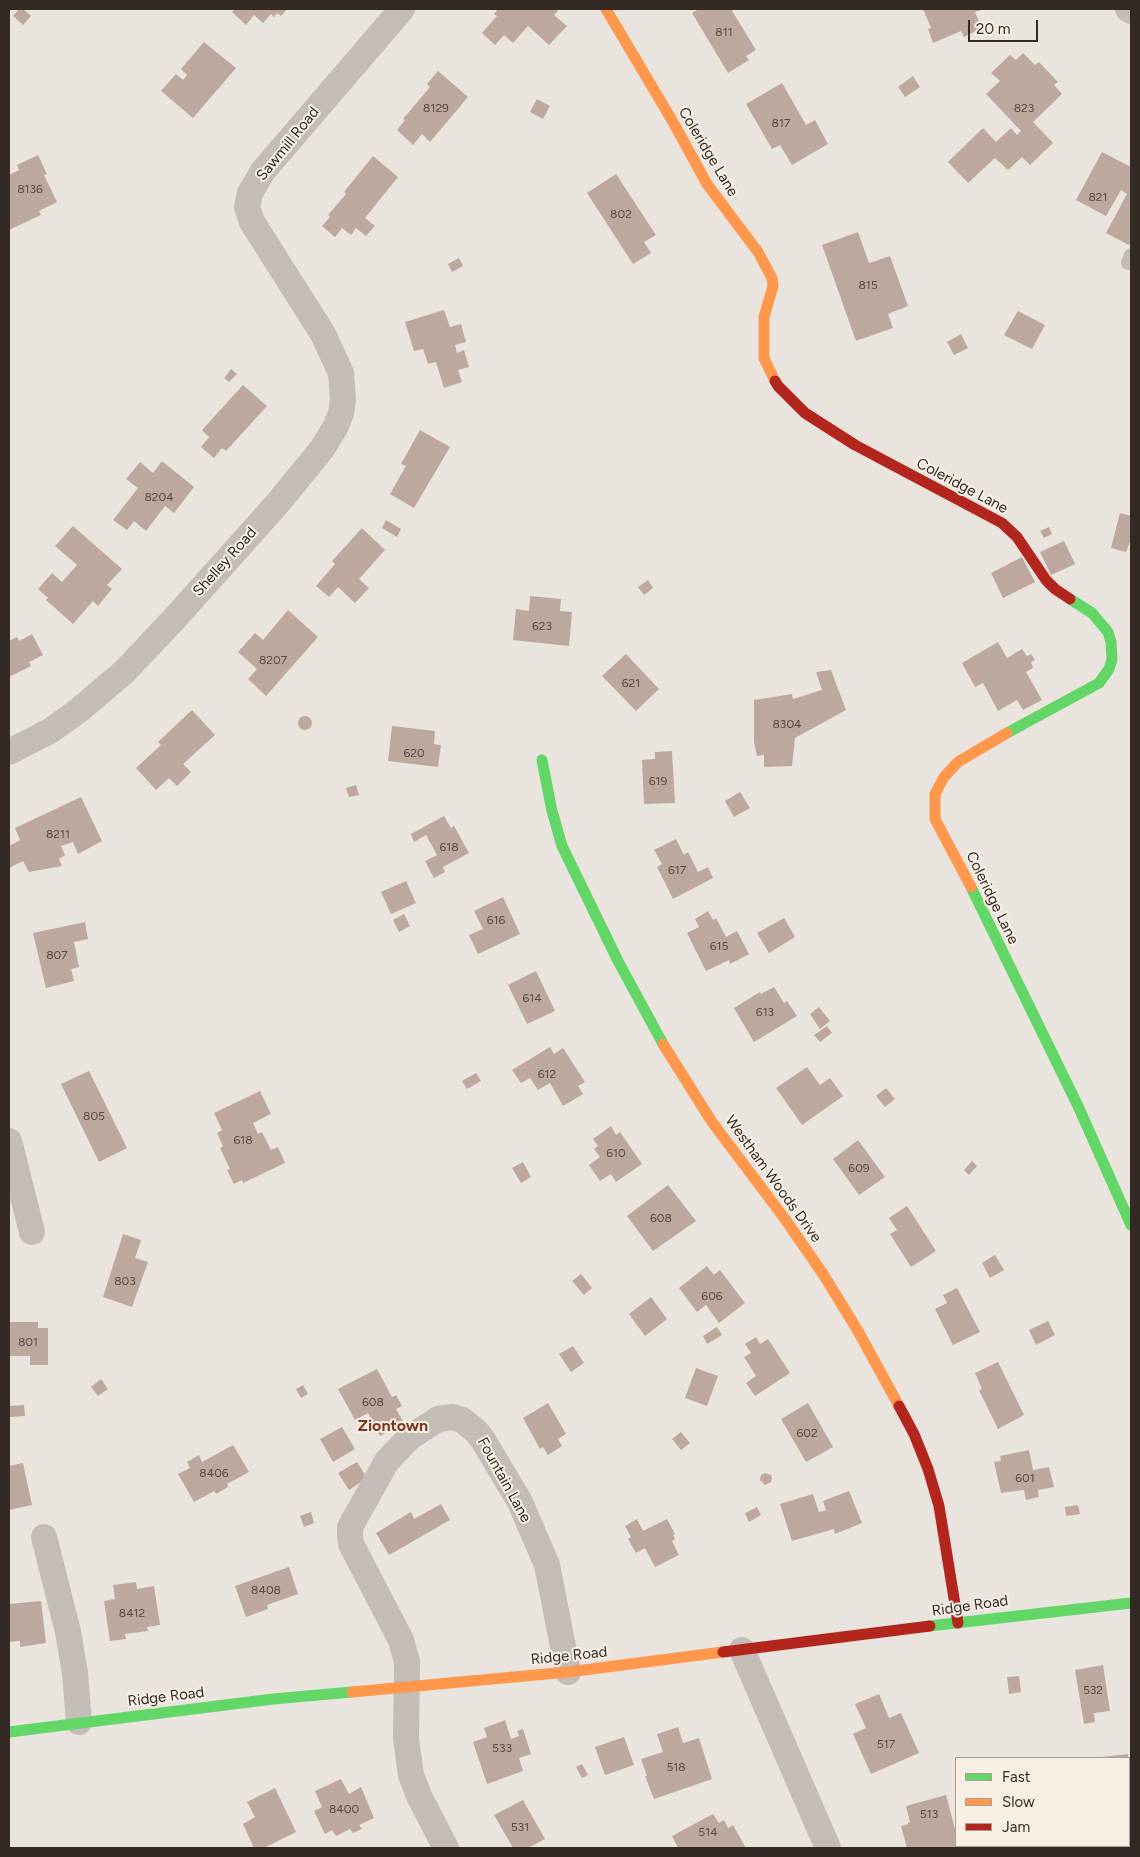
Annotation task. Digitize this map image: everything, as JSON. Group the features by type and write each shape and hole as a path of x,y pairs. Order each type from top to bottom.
{"street":[{"name":"Sawmill Road","path":"314,319 252,222 247,207 250,193 263,171 402,9"},
{"name":"Coleridge Lane","path":"606,9 706,184 758,252 772,278 773,286 764,317 764,358 778,386 805,413 855,445 1002,523 1017,537 1046,580 1055,589 1092,613 1108,632 1111,642 1112,660 1109,669 1099,683 987,744 958,762 944,777 935,794 934,808 935,819 962,868 1073,1098 1131,1225"},
{"name":"Shelley Road","path":"9,752 50,730 71,716 124,672 277,504 322,449 336,426 343,400 341,373 314,319"},
{"name":"Westham Woods Drive","path":"542,760 552,811 562,846 618,961 662,1042 712,1122 786,1219 823,1274 858,1331 914,1434 928,1469 939,1506 958,1623"},
{"path":"9,1141 32,1232"},
{"name":"Fountain Lane","path":"442,1847 411,1775 406,1739 407,1662 401,1640 351,1544 350,1527 387,1461 409,1438 438,1419 453,1417 462,1420 476,1431 520,1502 547,1565 568,1672"},
{"path":"44,1538 68,1632 75,1672 79,1722"},
{"name":"Ridge Road","path":"9,1732 273,1699 568,1672 1013,1615 1131,1602"},
{"path":"742,1650 828,1848"}],"building":[{"path":"19,9 23,9 31,16 23,25 13,16"},
{"path":"235,9 287,9 281,16 277,13 274,17 271,14 263,23 254,15 246,25 232,12"},
{"path":"498,9 556,9 558,11 554,15 567,26 549,45 528,26 513,43 504,35 495,45 482,33 497,16 494,14"},
{"path":"699,9 731,9 756,50 746,56 749,60 728,73 692,13"},
{"path":"923,9 983,9 975,12 982,28 964,37 961,31 933,43 928,29 931,28"},
{"path":"204,42 236,68 193,118 161,91 176,74 183,80 187,75 181,69"},
{"path":"1023,53 1035,65 1039,62 1058,82 1054,85 1062,94 1033,122 1053,143 1030,165 1022,157 1008,170 995,158 968,183 948,162 983,128 996,142 1011,128 1017,135 1021,131 986,94 1000,81 991,73 1010,55 1016,60"},
{"path":"438,71 468,97 430,142 422,134 413,145 397,130 405,120 403,119 430,87 427,84"},
{"path":"913,76 920,87 905,97 898,87"},
{"path":"782,83 806,125 815,120 828,144 792,165 780,145 772,149 746,104"},
{"path":"537,99 550,106 543,119 530,112"},
{"path":"1102,152 1131,167 1131,240 1129,245 1106,233 1127,194 1121,190 1106,216 1076,200"},
{"path":"38,155 47,174 44,175 57,202 39,211 41,215 9,230 9,175 19,170 17,165"},
{"path":"373,156 398,177 365,218 375,226 366,236 356,228 351,235 342,228 335,237 322,226 330,217 328,215 346,194 344,192"},
{"path":"616,174 656,235 644,242 651,253 633,264 587,193"},
{"path":"858,232 869,263 890,256 908,306 888,314 893,328 856,341 822,245"},
{"path":"459,258 463,266 452,272 448,264"},
{"path":"444,310 450,327 461,324 466,342 455,345 457,353 464,350 469,367 458,370 462,382 444,388 436,362 428,364 423,349 414,351 405,322"},
{"path":"1018,311 1045,325 1032,349 1004,335"},
{"path":"961,334 968,348 954,355 947,342"},
{"path":"231,369 237,374 229,382 224,378"},
{"path":"243,385 267,406 226,451 222,448 214,458 201,447 209,437 202,430"},
{"path":"420,430 450,447 414,508 390,494 406,466 401,464"},
{"path":"162,461 194,487 174,513 165,506 146,531 134,521 127,530 113,520 138,488 126,479 140,462 153,473"},
{"path":"1120,513 1131,516 1131,539 1126,552 1111,548"},
{"path":"386,520 401,529 397,537 382,528"},
{"path":"73,526 122,569 107,585 112,589 98,606 93,601 73,624 46,600 48,598 38,589 52,573 62,582 77,565 55,546"},
{"path":"1049,527 1052,534 1044,538 1040,531"},
{"path":"362,528 385,550 359,579 369,588 355,603 338,587 329,597 316,586 335,564 332,561"},
{"path":"1064,541 1075,564 1051,575 1040,552"},
{"path":"1022,557 1035,582 1003,598 991,573"},
{"path":"648,580 653,588 644,595 638,587"},
{"path":"530,596 561,599 560,611 572,612 569,646 513,640 516,609 529,611"},
{"path":"288,610 318,637 266,696 248,679 257,669 238,652 255,633 263,640"},
{"path":"32,634 43,655 29,662 31,666 9,677 9,641 17,637 19,641"},
{"path":"998,642 1007,658 1022,649 1027,656 1031,654 1035,660 1031,662 1033,668 1026,672 1042,700 1023,710 1017,700 998,711 983,683 975,687 962,663"},
{"path":"626,654 659,689 636,711 602,676"},
{"path":"831,670 846,710 795,738 792,766 764,767 764,755 757,756 754,742 754,700 792,694 793,699 822,690 816,672"},
{"path":"192,710 215,735 183,764 191,772 177,786 169,778 156,790 136,768 161,745 158,742"},
{"path":"305,716 310,718 312,723 310,728 305,730 300,728 298,723 300,718"},
{"path":"392,726 435,731 434,744 441,745 438,767 388,761"},
{"path":"672,751 675,803 644,804 642,760 655,759 655,752"},
{"path":"356,785 359,795 349,797 346,788"},
{"path":"740,792 750,808 734,817 725,801"},
{"path":"81,797 102,841 78,854 73,842 61,846 65,855 59,859 62,866 29,872 23,861 9,868 9,846 20,840 15,828"},
{"path":"444,816 451,828 454,826 469,853 443,867 445,872 434,878 425,861 437,855 426,835 414,842 411,834"},
{"path":"676,839 684,855 688,852 698,872 708,867 713,878 673,899 657,867 662,864 654,850"},
{"path":"406,881 416,903 391,914 381,892"},
{"path":"503,897 520,934 478,954 469,935 483,929 474,911"},
{"path":"708,911 713,920 716,918 726,937 737,931 749,954 730,964 729,960 706,971 687,933 699,927 695,919"},
{"path":"404,914 410,926 399,932 393,920"},
{"path":"784,918 795,937 769,953 757,933"},
{"path":"85,922 88,939 74,942 79,967 71,969 74,981 46,988 33,933"},
{"path":"536,971 555,1011 527,1024 508,985"},
{"path":"774,987 784,1003 787,1001 797,1016 754,1042 734,1008 760,992 761,994"},
{"path":"819,1007 830,1021 820,1029 810,1014"},
{"path":"827,1026 832,1033 820,1042 814,1035"},
{"path":"550,1047 554,1054 563,1048 585,1082 578,1086 583,1094 563,1106 550,1083 538,1090 530,1078 521,1083 512,1070"},
{"path":"807,1067 820,1085 830,1078 843,1096 802,1125 776,1088"},
{"path":"89,1071 127,1148 99,1162 61,1084"},
{"path":"476,1073 481,1081 467,1089 462,1081"},
{"path":"886,1088 895,1099 885,1107 876,1096"},
{"path":"260,1091 271,1114 253,1123 258,1134 262,1132 271,1150 278,1147 285,1163 243,1183 242,1180 234,1184 227,1170 230,1169 220,1148 223,1146 217,1133 222,1130 214,1113"},
{"path":"611,1126 616,1135 620,1132 642,1164 616,1182 611,1174 600,1181 589,1165 600,1157 594,1149 598,1146 593,1139"},
{"path":"858,1140 885,1177 859,1195 833,1159"},
{"path":"972,1161 977,1166 969,1175 964,1170"},
{"path":"523,1162 531,1177 521,1183 512,1168"},
{"path":"668,1185 696,1221 653,1251 627,1216"},
{"path":"907,1206 936,1251 911,1267 890,1234 897,1230 889,1218"},
{"path":"123,1234 141,1240 135,1258 148,1262 132,1307 103,1297"},
{"path":"995,1255 1004,1270 990,1278 982,1263"},
{"path":"707,1266 714,1275 720,1270 745,1303 719,1323 706,1305 697,1312 679,1288"},
{"path":"581,1274 592,1288 584,1295 572,1281"},
{"path":"957,1288 980,1332 953,1345 935,1309 947,1303 943,1295"},
{"path":"651,1297 667,1319 645,1336 629,1314"},
{"path":"1048,1321 1055,1335 1036,1345 1029,1330"},
{"path":"9,1322 38,1322 38,1328 48,1328 48,1365 30,1365 30,1356 9,1356"},
{"path":"717,1327 722,1335 707,1344 703,1336"},
{"path":"756,1337 760,1344 768,1339 790,1373 755,1396 746,1383 756,1376 744,1357 751,1353 745,1344"},
{"path":"573,1346 584,1363 571,1372 559,1354"},
{"path":"998,1362 1024,1415 998,1429 979,1390 982,1389 975,1373"},
{"path":"696,1368 718,1376 707,1406 685,1398"},
{"path":"377,1369 392,1397 396,1395 402,1406 396,1409 404,1423 380,1436 368,1413 355,1420 338,1389"},
{"path":"101,1379 108,1389 98,1396 91,1387"},
{"path":"303,1385 308,1394 301,1398 296,1389"},
{"path":"548,1403 566,1434 558,1439 562,1446 548,1455 543,1447 540,1449 523,1418"},
{"path":"808,1403 833,1447 806,1462 781,1419"},
{"path":"24,1405 25,1416 10,1417 9,1406"},
{"path":"342,1427 355,1449 333,1462 320,1439"},
{"path":"681,1432 690,1443 681,1450 672,1439"},
{"path":"233,1445 249,1472 227,1484 228,1487 216,1494 214,1491 194,1502 178,1474 190,1468 187,1462 199,1455 202,1462"},
{"path":"1029,1450 1033,1470 1049,1467 1054,1487 1038,1490 1039,1497 1026,1500 1024,1490 1001,1493 994,1462 1001,1461 1000,1456"},
{"path":"357,1462 367,1478 349,1490 338,1473"},
{"path":"23,1463 32,1505 9,1510 9,1466"},
{"path":"765,1473 771,1475 772,1478 771,1482 765,1485 760,1480 761,1475"},
{"path":"849,1491 862,1523 835,1534 834,1529 792,1541 780,1504 813,1494 819,1512 826,1510 823,1501"},
{"path":"441,1504 450,1520 389,1555 376,1533 411,1512 414,1519"},
{"path":"1078,1505 1080,1514 1066,1516 1065,1507"},
{"path":"757,1507 761,1515 749,1522 745,1513"},
{"path":"311,1512 314,1523 304,1527 300,1516"},
{"path":"637,1519 643,1531 667,1519 675,1534 673,1535 675,1539 672,1541 679,1555 655,1567 645,1548 636,1553 628,1539 631,1537 625,1526"},
{"path":"289,1567 298,1594 267,1605 268,1609 246,1617 235,1586"},
{"path":"136,1582 137,1589 154,1586 160,1625 147,1627 148,1631 125,1634 126,1639 110,1641 104,1601 115,1599 113,1585"},
{"path":"41,1601 46,1643 20,1647 20,1641 9,1642 9,1604"},
{"path":"1103,1665 1110,1711 1094,1713 1095,1722 1084,1724 1075,1670"},
{"path":"1019,1676 1021,1692 1009,1694 1007,1677"},
{"path":"879,1694 889,1718 901,1713 919,1753 871,1774 853,1734 866,1728 855,1704"},
{"path":"505,1720 511,1739 519,1736 517,1731 523,1729 531,1754 519,1758 523,1771 487,1784 473,1742 487,1737 484,1728"},
{"path":"678,1727 683,1743 699,1738 712,1779 654,1799 641,1759 663,1752 657,1734"},
{"path":"624,1737 634,1765 605,1775 595,1747"},
{"path":"1128,1754 1128,1757 1102,1757"},
{"path":"582,1764 588,1775 582,1778 576,1767"},
{"path":"1130,1777 1131,1782 1130,1799"},
{"path":"341,1779 349,1794 361,1787 374,1818 359,1825 362,1829 353,1833 350,1829 336,1836 332,1830 325,1834 314,1811 322,1807 315,1791"},
{"path":"275,1788 296,1832 264,1848 254,1848 243,1824 255,1817 247,1802"},
{"path":"946,1795 955,1829 955,1847 958,1847 907,1848 901,1826 910,1822 906,1806"},
{"path":"523,1800 545,1839 528,1848 513,1848 494,1815"},
{"path":"713,1814 719,1823 724,1820 728,1828 733,1825 746,1848 678,1848 672,1836"}],"traffic: fast":[{"path":"1007,733 1099,683 1109,669 1112,660 1111,642 1108,632 1092,613 1070,599"},
{"path":"542,760 552,811 562,846 618,961 663,1044"},
{"path":"971,887 1078,1106 1131,1225"},
{"path":"930,1626 1131,1603"},
{"path":"9,1732 273,1699 352,1692"}],"traffic: slow":[{"path":"606,9 673,122 707,184 758,252 772,278 773,286 764,317 764,358 775,381"},
{"path":"971,887 935,819 935,794 944,777 958,762 1007,733"},
{"path":"663,1044 712,1122 785,1219 823,1274 858,1331 899,1406"},
{"path":"352,1692 568,1672 723,1652"}],"traffic: jam":[{"path":"775,381 805,413 855,445 1002,523 1017,537 1046,580 1070,599"},
{"path":"899,1406 914,1434 928,1469 939,1506 958,1623"},
{"path":"723,1652 930,1626"}],"district":[{"name":"Ziontown","path":"393,1426"}]}
